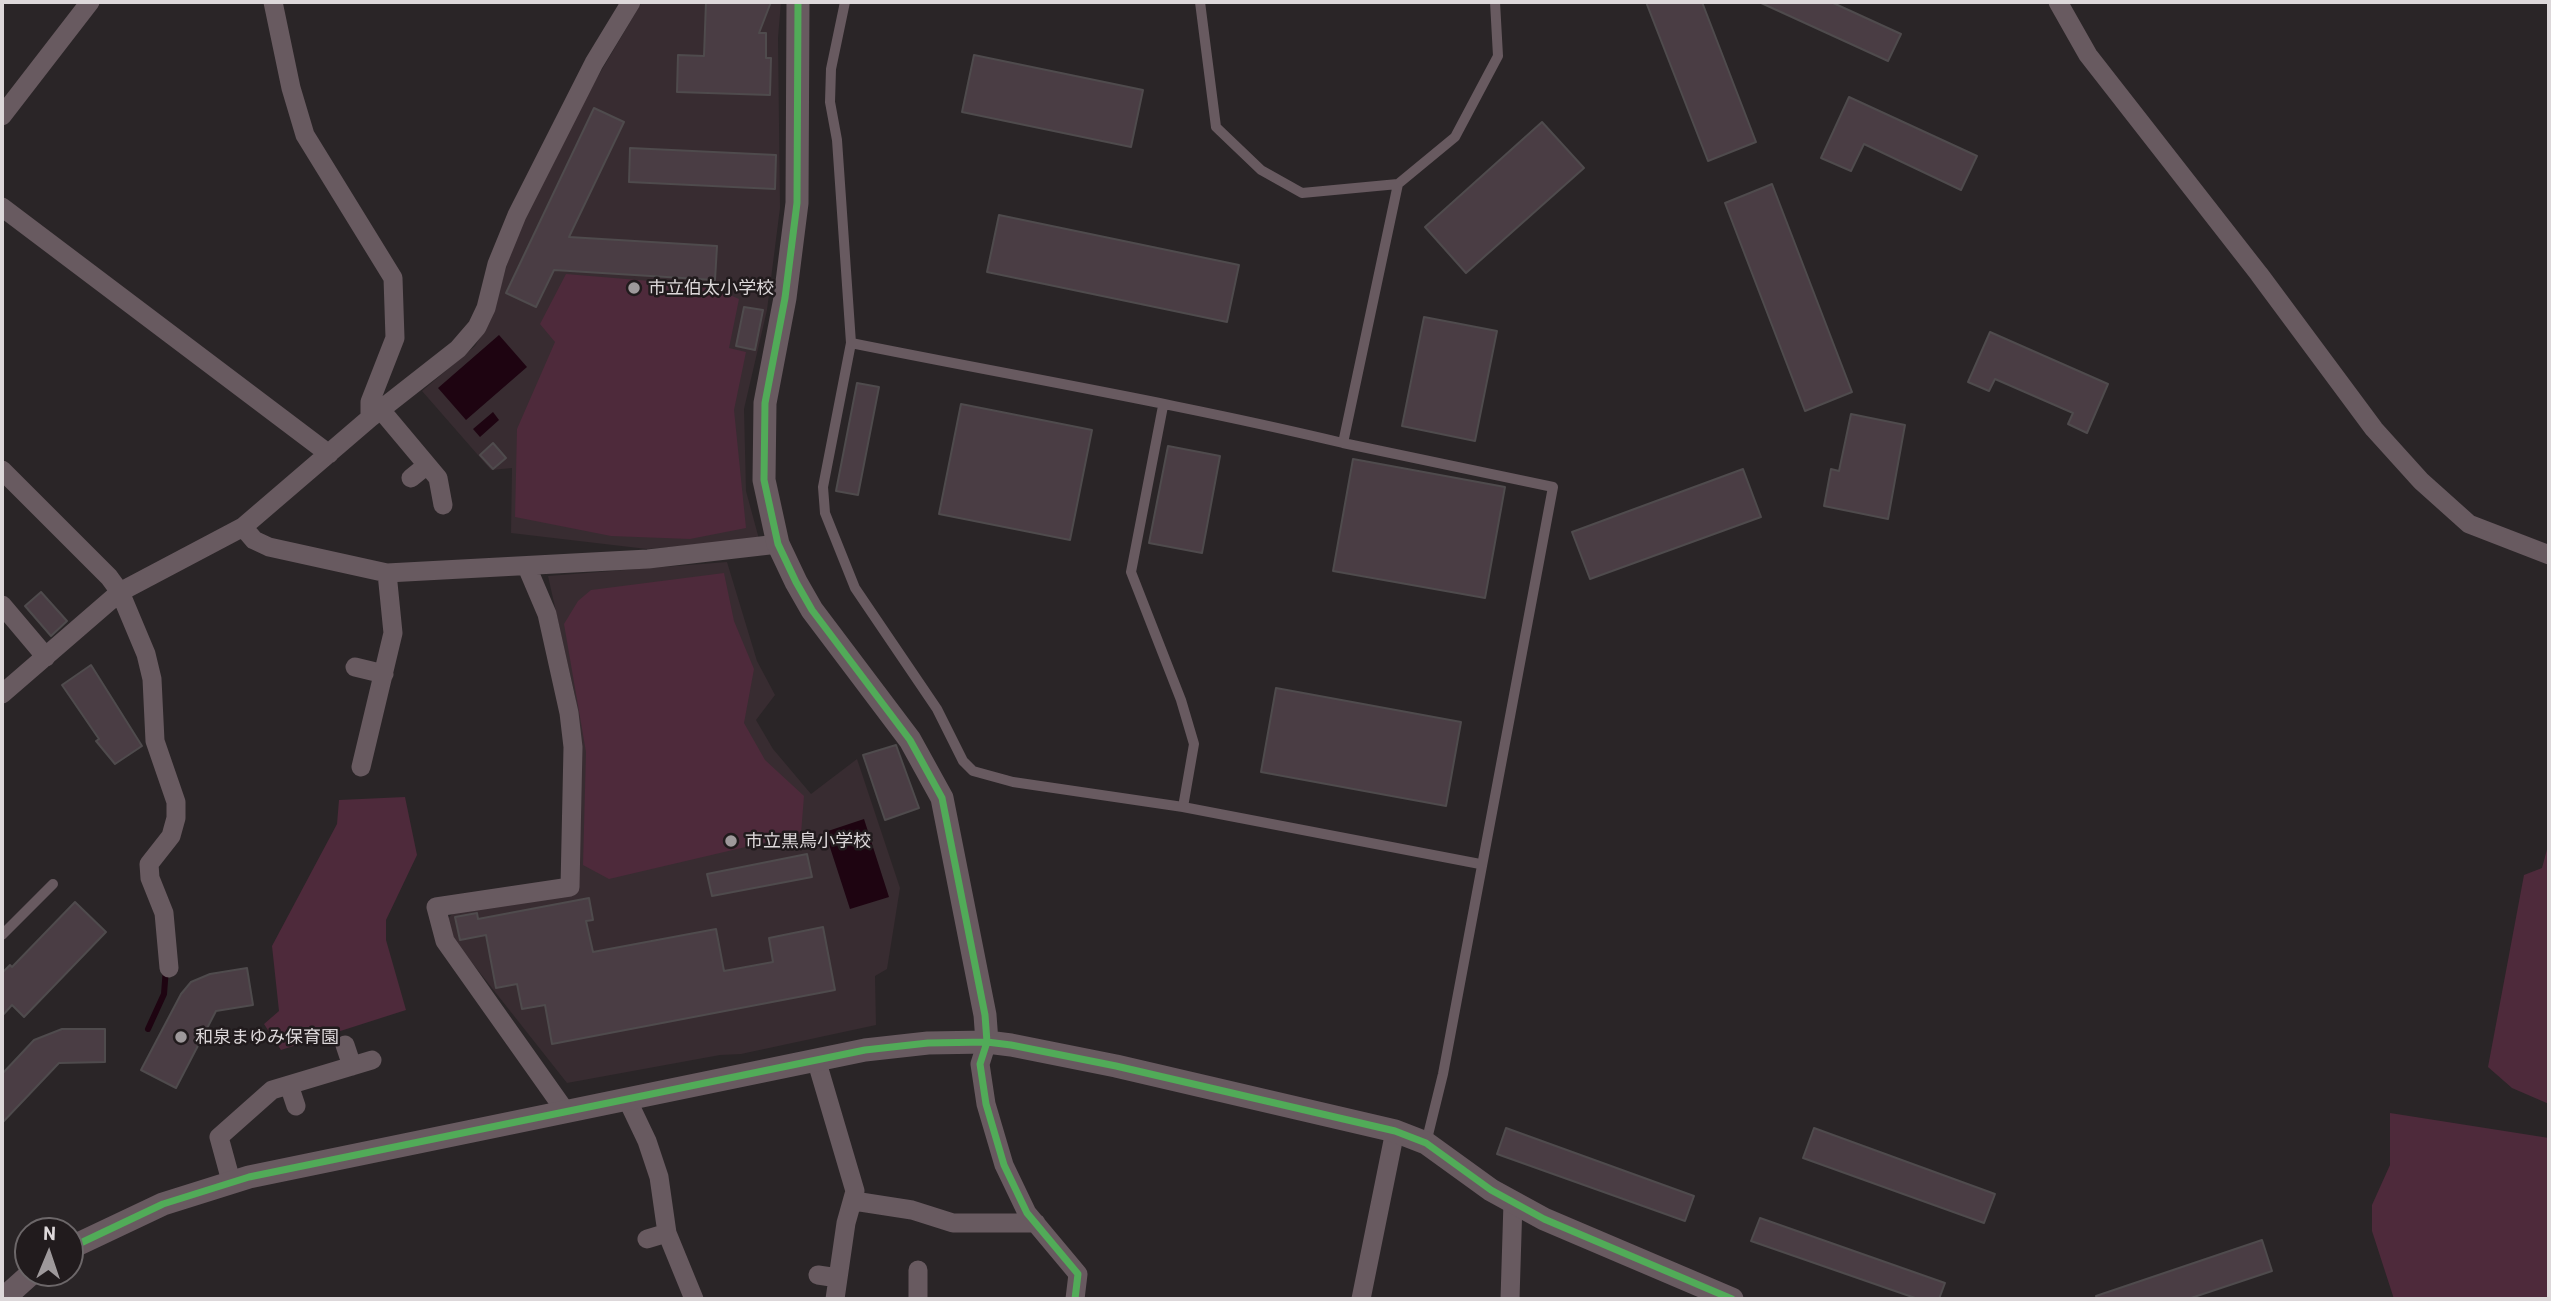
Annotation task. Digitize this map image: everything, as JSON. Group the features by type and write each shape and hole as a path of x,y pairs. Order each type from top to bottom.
{"street":[{"path":"2,116 90,2"},
{"path":"273,2 305,135 393,278 395,338 370,402 376,414 438,478 443,505"},
{"path":"2,694 120,592 243,527 376,414 458,349 477,327 486,308 497,264 517,215 594,63 631,2"},
{"path":"798,2 797,203 792,250 762,432 764,480 778,544 812,610 910,740 942,798 985,1015 987,1042 980,1064 986,1104 1004,1165 1027,1213 1078,1274 1074,1299"},
{"path":"2058,2 2088,55 2259,274 2374,429 2421,481 2469,524 2549,555"},
{"path":"2,207 330,454"},
{"path":"411,478 427,465"},
{"path":"2,470 109,577 120,592 146,654 152,678 155,741 176,802 176,818 171,836 149,864 150,878 164,913 169,968"},
{"path":"243,527 254,540 269,547 387,573 648,559 778,544"},
{"path":"527,567 547,614 569,713 573,747 570,887 436,907 445,941 566,1112"},
{"path":"361,767 393,633 387,573"},
{"path":"2,605 46,657"},
{"path":"355,667 384,674"},
{"path":"84,1241 163,1204 231,1181 816,1059 891,1047 987,1042 1116,1066 1395,1131 1426,1143 1513,1202 1581,1236 1722,1297"},
{"path":"345,1045 352,1066"},
{"path":"816,1059 855,1191 846,1223 835,1299"},
{"path":"231,1181 219,1137 272,1090 372,1060"},
{"path":"289,1085 296,1106"},
{"path":"627,1099 647,1141 659,1177 667,1233 694,1299"},
{"path":"1361,1299 1395,1131"},
{"path":"854,1201 912,1210 953,1223 1036,1223"},
{"path":"1510,1299 1513,1202"},
{"path":"647,1239 667,1233"},
{"path":"918,1270 918,1299"},
{"path":"818,1275 838,1278"},
{"path":"3,1299 16,1287"}],"lane":[{"path":"845,2 831,69 830,102 837,140 851,343 823,487 825,513 855,588 937,709 963,761 973,771 989,777 1183,807 1480,864"},
{"path":"1200,2 1216,127 1261,170 1302,193 1398,184 1455,137 1475,104 1498,56 1495,2"},
{"path":"1343,443 1398,184"},
{"path":"851,343 1163,406 1231,416 1343,443 1553,487 1480,864 1443,1074 1426,1143"},
{"path":"1163,406 1130,572 1181,700 1194,744 1183,807"},
{"path":"2,935 53,884"}],"shaded area":[{"name":"市立伯太小学校","path":"642,2 781,2 778,38 780,208 767,310 744,409 746,491 759,539 647,549 511,533 512,468 491,470 422,391 475,346 491,319 516,234 591,88"},
{"path":"566,274 710,286 739,299 729,348 746,352 734,410 746,528 690,539 611,536 515,517 517,429 555,342 540,324"},
{"path":"499,335 527,367 466,420 438,388"},
{"path":"493,412 499,420 480,437 473,429"},
{"name":"市立黒鳥小学校","path":"727,562 757,661 775,695 756,720 773,749 811,794 857,759 900,888 887,969 875,976 876,1025 741,1054 720,1055 567,1083 454,940 446,921 454,912 576,891 582,752 575,696 548,576"},
{"path":"724,573 734,621 754,669 744,723 765,760 804,796 801,834 609,879 583,865 586,752 564,624 578,601 591,590"},
{"path":"405,797 417,855 386,920 386,940 406,1010 281,1050 264,1024 279,1011 272,946 337,824 339,800"},
{"path":"864,819 889,897 850,909 825,832"},
{"path":"2549,842 2549,1104 2512,1088 2488,1067 2524,875 2542,868"},
{"path":"2390,1113 2549,1138 2549,1299 2394,1299 2372,1231 2372,1205 2390,1165"}],"building":[{"path":"706,2 771,2 759,33 766,33 766,58 771,58 770,95 677,92 678,55 704,56"},
{"path":"1646,2 1702,2 1756,142 1708,161"},
{"path":"1759,2 1831,2 1901,34 1888,61"},
{"path":"974,55 1143,90 1131,147 962,112"},
{"path":"1849,97 1977,156 1961,190 1864,144 1851,171 1821,158"},
{"path":"594,108 624,122 569,237 717,246 715,280 554,270 536,307 506,293"},
{"path":"1542,122 1584,168 1466,273 1425,227"},
{"path":"630,148 776,155 775,189 629,182"},
{"path":"1772,184 1852,392 1805,411 1725,203"},
{"path":"999,215 1239,265 1227,322 987,272"},
{"path":"744,307 763,310 755,350 736,346"},
{"path":"1424,317 1497,331 1475,441 1402,426"},
{"path":"1990,332 2108,384 2087,433 2068,424 2073,413 1995,379 1989,391 1968,382"},
{"path":"857,383 879,387 858,495 836,491"},
{"path":"961,404 1092,430 1070,540 939,514"},
{"path":"1851,414 1905,425 1888,519 1824,506 1831,469 1839,471"},
{"path":"493,443 506,458 493,469 480,455"},
{"path":"1168,446 1220,456 1202,553 1149,543"},
{"path":"1353,459 1505,487 1485,598 1333,571"},
{"path":"1743,469 1761,517 1590,579 1572,532"},
{"path":"41,592 67,621 51,636 25,606"},
{"path":"91,665 142,746 115,764 96,741 99,739 62,685"},
{"path":"1276,688 1461,722 1446,806 1261,772"},
{"path":"896,745 919,808 885,820 863,755"},
{"path":"807,854 812,877 712,896 707,874"},
{"path":"589,898 593,920 586,921 593,952 716,929 724,971 773,962 769,938 823,927 835,990 552,1044 545,1005 522,1009 517,984 496,988 486,935 460,940 455,917 477,913 478,919"},
{"path":"75,902 106,932 24,1017 12,1005 2,1016 2,973 10,965 12,967"},
{"path":"247,968 253,1005 216,1011 176,1088 141,1070 181,994 191,982 210,974"},
{"path":"62,1029 105,1029 105,1062 59,1063 2,1123 2,1074 34,1040"},
{"path":"1506,1128 1694,1196 1685,1221 1497,1154"},
{"path":"1814,1128 1995,1194 1984,1223 1803,1158"},
{"path":"1760,1218 1945,1283 1939,1299 1918,1299 1751,1241"},
{"path":"2262,1240 2272,1271 2188,1299 2097,1299 2096,1296"}],"waterway":[{"path":"148,1029 164,994 166,968"}],"cycle path":[{"path":"798,2 797,203 785,298 765,403 764,480 778,544 796,582 812,610 910,740 942,798 985,1015 987,1042 980,1064 986,1104 1004,1165 1027,1213 1078,1274 1075,1299"},
{"path":"84,1241 163,1204 249,1177 865,1050 928,1043 987,1042 1116,1066 1395,1131 1426,1143 1491,1190 1544,1219 1732,1299"}],"place":[{"name":"市立伯太小学校","path":"634,288"},
{"name":"市立黒鳥小学校","path":"731,841"},
{"name":"和泉まゆみ保育園","path":"181,1037"}]}
